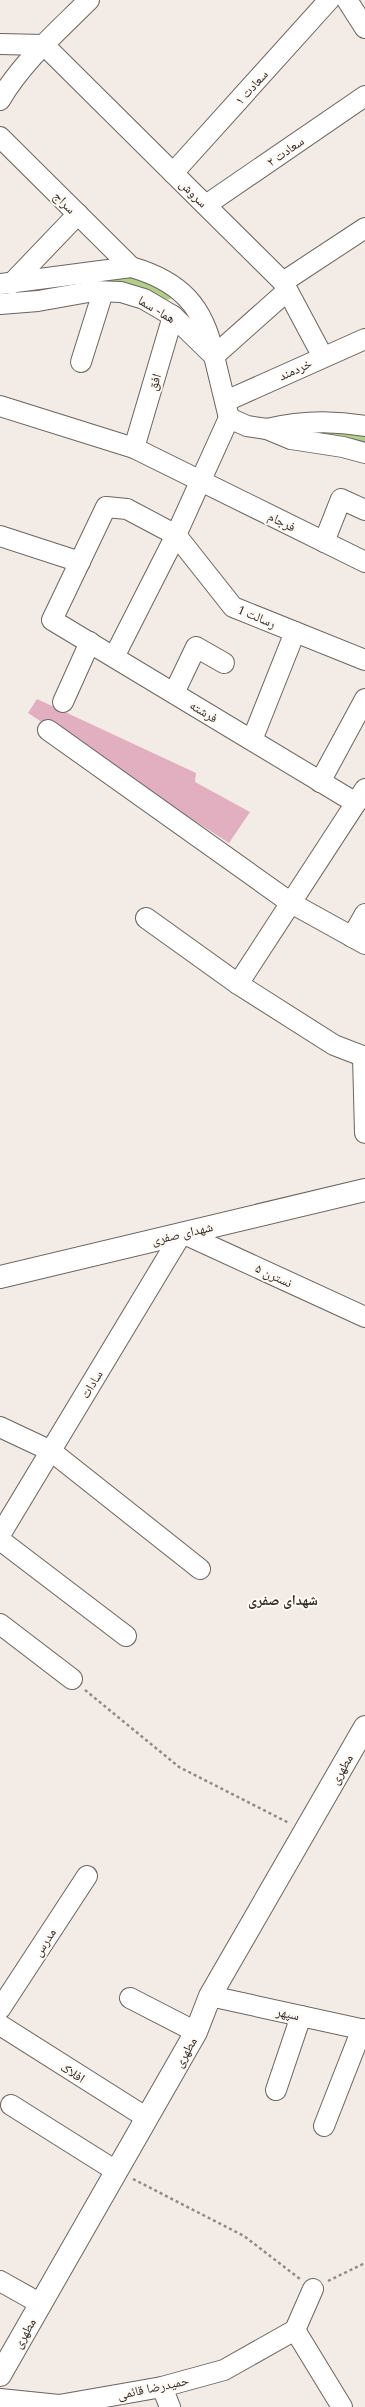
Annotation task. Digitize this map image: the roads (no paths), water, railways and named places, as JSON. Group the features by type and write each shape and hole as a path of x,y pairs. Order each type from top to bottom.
{"street":[{"path":"0,100 9,85 44,45 88,0"},
{"name":"سعادت ۱","path":"173,173 329,0"},
{"path":"347,0 365,28"},
{"path":"0,44 44,45"},
{"name":"سروش","path":"44,45 206,205 285,286 323,357"},
{"name":"سعادت ۲","path":"206,205 365,96"},
{"name":"سراج","path":"0,137 131,267"},
{"path":"6,284 78,214"},
{"path":"214,356 285,286 365,228"},
{"path":"6,284 76,273 131,267 170,282 193,304 209,331 228,410 246,426 267,429 291,439 343,447 365,453"},
{"path":"82,362 103,292"},
{"name":"هما- سما","path":"0,304 38,301 69,294 121,292 144,299 173,316 214,356"},
{"name":"افق","path":"134,448 173,316"},
{"name":"خردمند","path":"228,410 323,357 365,339"},
{"path":"0,406 134,448"},
{"path":"114,657 176,535 200,481 228,410"},
{"path":"267,429 294,422 316,421 365,426"},
{"name":"فرجام","path":"134,448 365,562"},
{"path":"324,542 341,499 365,510"},
{"path":"0,536 80,562 106,508 127,509 176,535"},
{"name":"رسالت 1","path":"176,535 233,607 365,660"},
{"name":"فرشته","path":"80,562 52,620 320,782 360,796"},
{"path":"252,740 294,632"},
{"path":"63,702 90,642"},
{"path":"174,693 196,647 224,663"},
{"path":"320,782 358,728 365,699"},
{"path":"48,730 291,903 359,940 365,914"},
{"path":"238,984 360,796"},
{"path":"146,918 238,984 334,1046 364,1057 365,1133"},
{"name":"شهدای صفری","path":"0,1277 365,1190"},
{"name":"نسترن ۵","path":"182,1233 365,1317"},
{"name":"سادات","path":"0,1535 182,1233"},
{"path":"0,1427 51,1451 200,1569"},
{"path":"0,1540 126,1636"},
{"path":"0,1624 72,1679"},
{"name":"مطهری","path":"0,2375 196,2032 210,1996 365,1727"},
{"name":"مدرس","path":"0,2009 87,1876"},
{"name":"سپهر","path":"210,1996 363,2029"},
{"path":"130,1998 196,2032"},
{"path":"276,2090 301,2016"},
{"name":"افلاک","path":"0,2025 147,2118"},
{"path":"324,2126 363,2029"},
{"path":"10,2105 116,2171"},
{"path":"0,2281 41,2304"},
{"path":"313,2289 295,2330 342,2407"},
{"name":"حمیدرضا قائمی","path":"0,2399 59,2405 162,2387 224,2370 295,2330"},
{"path":"162,2387 170,2407"}],"waterway":[{"path":"99,280 117,279 134,281 167,291"},
{"path":"4,292 41,290 73,282"},
{"path":"295,430 342,435 365,442"}],"district":[{"name":"شهدای صفری","path":"283,1600"}]}
